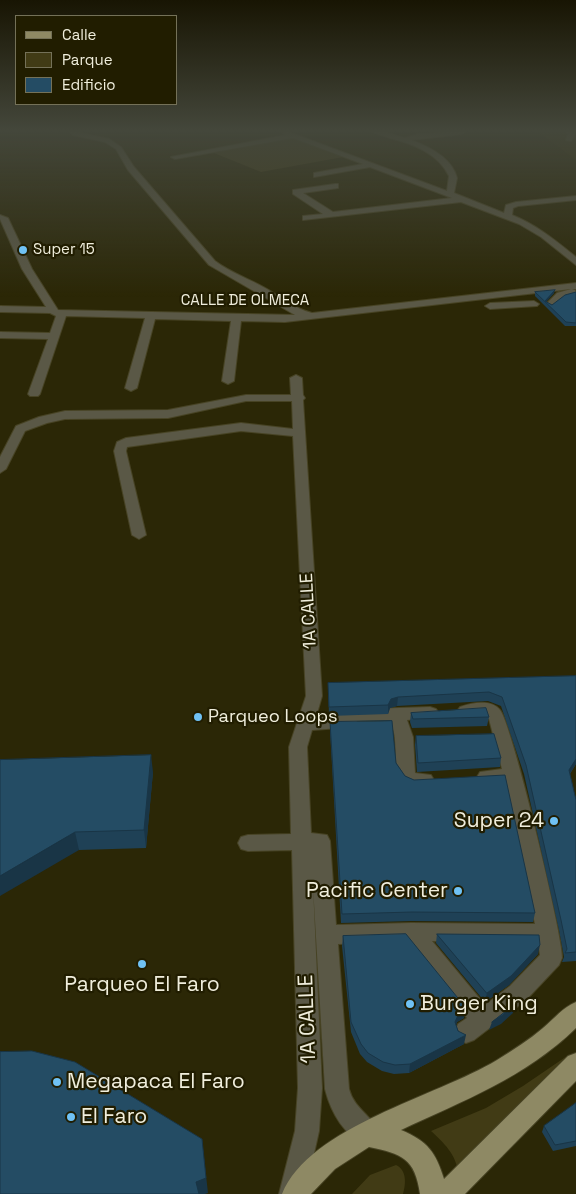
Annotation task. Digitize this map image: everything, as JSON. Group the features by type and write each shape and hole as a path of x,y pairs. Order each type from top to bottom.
{"main road":[{"path":"293,1194 331,1156 368,1134 496,1074 555,1034 576,1013"},
{"path":"446,1194 576,1064"},
{"path":"368,1134 398,1140 410,1146 420,1155 426,1165 432,1194"}],"street":[{"path":"146,186 212,263 223,271 263,291 295,312 316,317"},
{"path":"331,214 296,192 335,186"},
{"path":"425,186 508,217 534,229 576,262"},
{"path":"449,195 452,186"},
{"path":"508,217 510,207 516,204 576,198"},
{"path":"306,218 460,200"},
{"path":"0,217 4,218 27,269 58,314 54,336 34,394"},
{"name":"CALLE DE OLMECA","path":"0,309 58,314 236,321 316,317 481,302 576,286"},
{"path":"551,304 561,294 576,292"},
{"path":"460,306 481,302 534,304"},
{"path":"132,388 150,318"},
{"path":"228,381 236,321"},
{"path":"0,335 54,336"},
{"name":"1A CALLE","path":"296,378 299,398 298,433 314,696 298,747 311,841 328,935 337,1089 340,1102 348,1116 368,1134"},
{"path":"0,469 20,429 65,415 168,414 246,398 299,398"},
{"path":"139,535 120,451 121,445 126,442 165,435 241,427 298,433"},
{"path":"306,720 400,724 488,709 494,712 513,775 547,930 550,958 518,993 475,1026 411,932"},
{"path":"400,724 423,737"},
{"path":"400,724 405,771 408,778 414,781 513,775"},
{"path":"482,735 501,734"},
{"path":"248,843 311,841"},
{"name":"1A CALLE","path":"293,1194 307,1131 310,1088 311,841"},
{"path":"328,935 411,932 537,933 547,930"}],"green space":[{"path":"567,1056 458,1173 455,1160 445,1144 431,1131 486,1108"},
{"path":"396,1165 400,1167 404,1174 405,1186 403,1194 352,1194 370,1175"}],"building":[{"path":"555,290 545,301 552,305 565,295 576,292 576,323 566,322 535,292"},
{"path":"576,676 576,759 569,770 576,800 576,952 565,953 567,949 561,920 526,765 502,697 489,692 398,697 391,699 388,705 329,707 328,683"},
{"path":"486,708 489,717 413,719 411,713"},
{"path":"392,721 396,763 405,776 414,780 505,775 535,913 412,912 342,914 330,722"},
{"path":"494,734 501,758 418,763 416,736"},
{"path":"151,755 144,830 75,832 0,876 0,760"},
{"name":"Burger King","path":"406,934 466,1008 459,1013 455,1022 458,1031 466,1035 410,1064 395,1065 383,1062 368,1053 361,1044 351,1022 343,936"},
{"path":"437,934 539,935 540,945 511,976 487,993"},
{"path":"515,1004 503,1015 492,1022"},
{"name":"El Faro","path":"32,1051 75,1062 202,1139 206,1178 196,1182 199,1194 0,1194 0,1052"},
{"path":"576,1103 576,1141 555,1145 544,1126"}],"place":[{"name":"Super 15","path":"23,250"},
{"name":"Parqueo Loops","path":"198,717"},
{"name":"Super 24","path":"554,821"},
{"name":"Pacific Center","path":"458,891"},
{"name":"Parqueo El Faro","path":"142,964"},
{"name":"Burger King","path":"410,1004"},
{"name":"Megapaca El Faro","path":"57,1082"},
{"name":"El Faro","path":"71,1117"}]}
